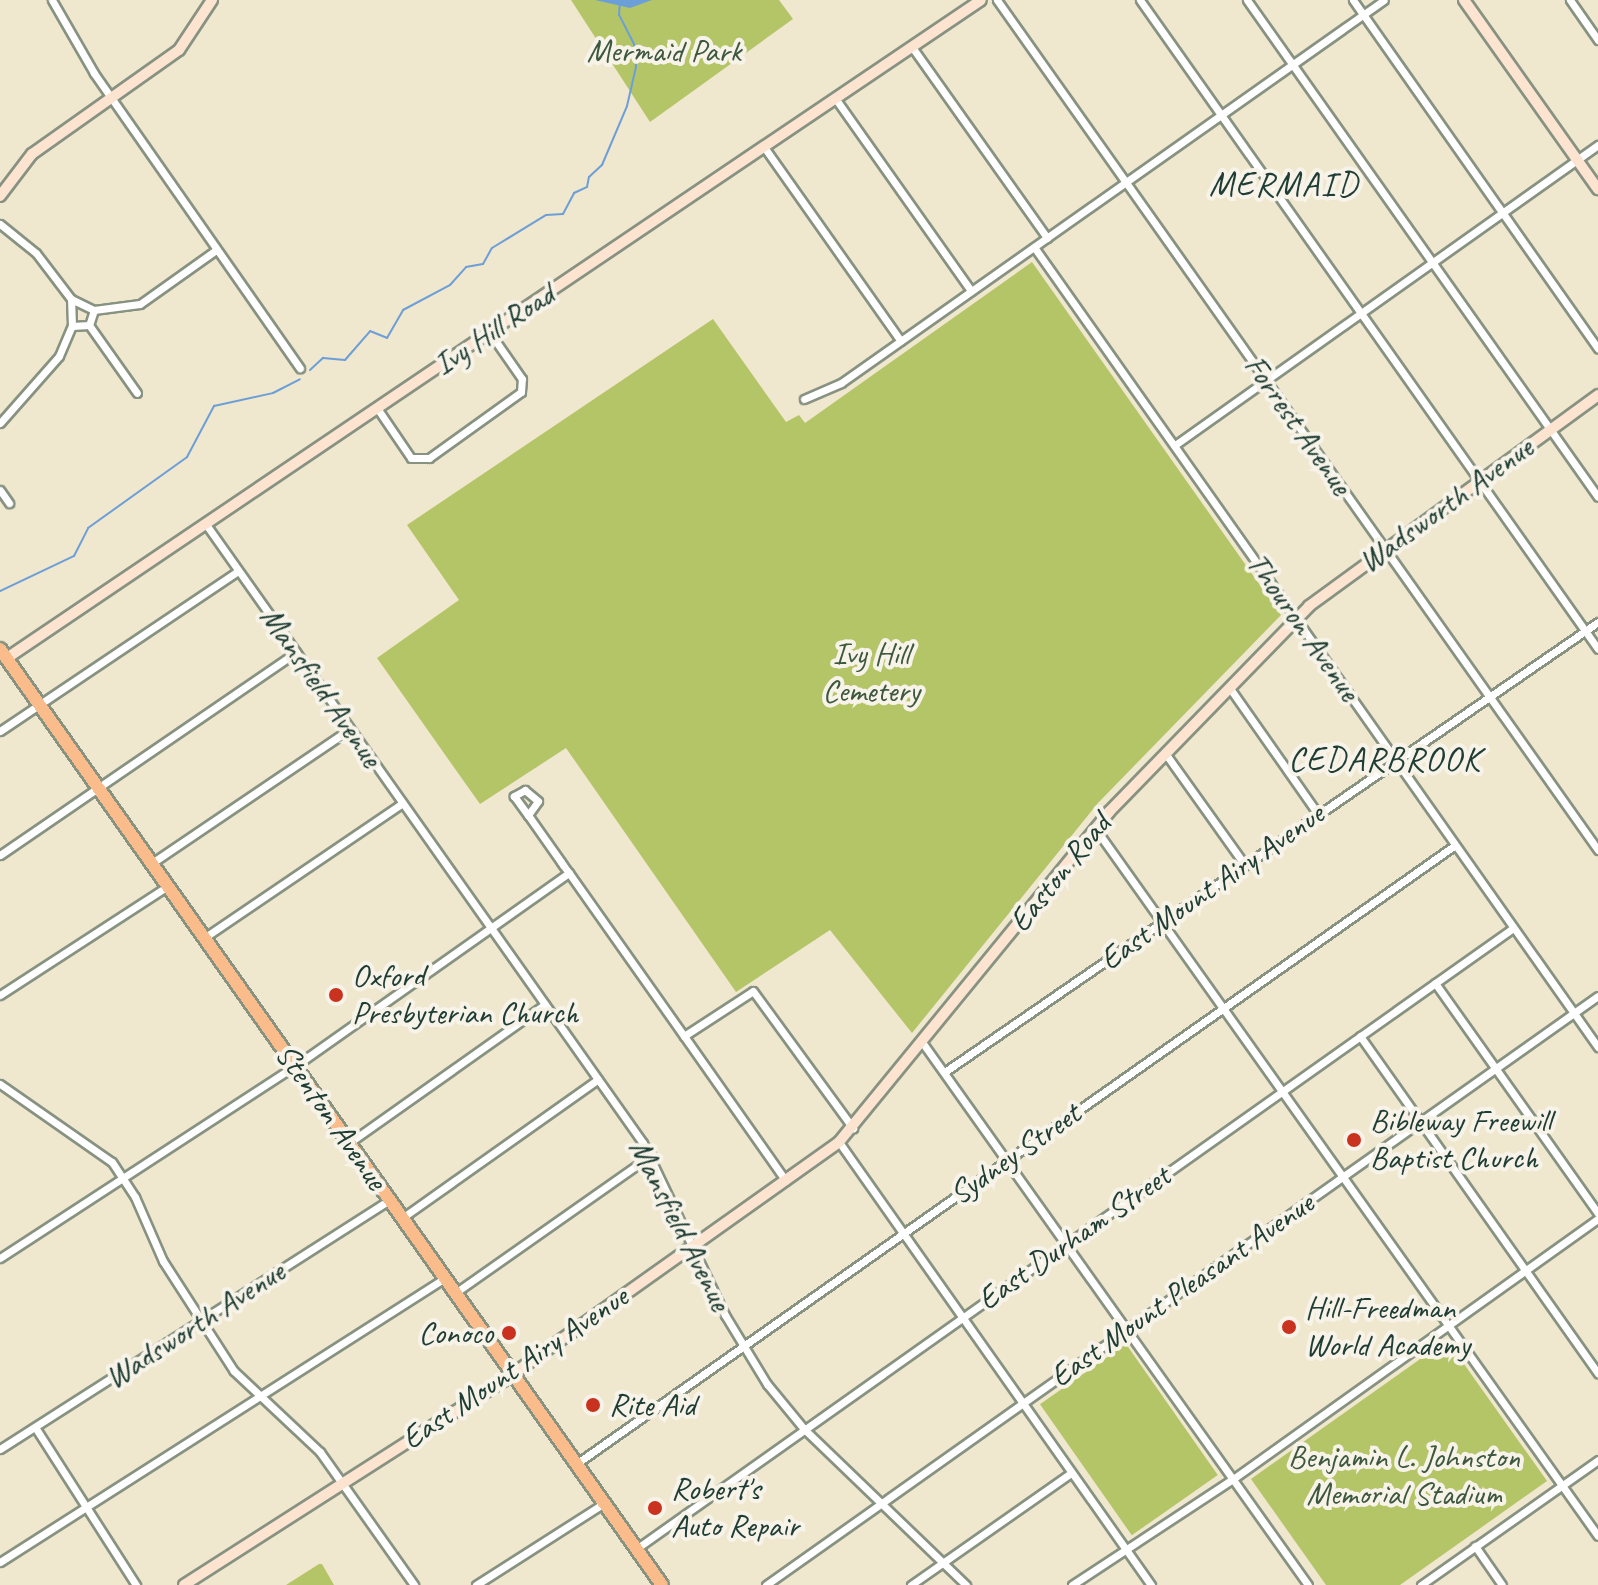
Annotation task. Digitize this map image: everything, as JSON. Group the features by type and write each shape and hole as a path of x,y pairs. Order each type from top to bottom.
{"main road":[{"path":"0,196 32,154 179,50 212,0"},
{"name":"Ivy Hill Road","path":"3,653 490,333 981,0"},
{"path":"1464,0 1598,189"},
{"name":"Wadsworth Avenue","path":"1296,618 1385,549 1598,395"},
{"name":"Easton Road","path":"839,1142 1095,828 1296,618"},
{"name":"Stenton Avenue","path":"3,653 662,1585"},
{"name":"East Mount Airy Avenue","path":"184,1585 512,1374 839,1142"}],"street":[{"path":"52,0 112,98 300,368"},
{"name":"Forrest Avenue","path":"997,0 1598,850"},
{"path":"1140,0 1598,649"},
{"path":"1247,0 1598,497"},
{"path":"1353,0 1598,348"},
{"path":"804,399 824,394 1384,0"},
{"path":"1570,0 1598,40"},
{"path":"912,47 1047,238"},
{"path":"835,98 971,291"},
{"path":"1175,445 1598,145"},
{"path":"764,147 901,341"},
{"path":"0,224 36,253 71,299 94,310 140,304 216,250"},
{"name":"Thouron Avenue","path":"1034,247 1598,1047"},
{"path":"0,423 59,356 72,326 71,299"},
{"path":"89,325 94,310"},
{"path":"72,326 89,325"},
{"path":"89,325 137,393"},
{"path":"377,408 411,458 429,458 521,392 522,379 490,333"},
{"path":"0,490 9,503"},
{"name":"Mansfield Avenue","path":"205,523 651,1155 743,1346 804,1429 966,1585"},
{"path":"0,731 238,571"},
{"name":"East Mount Airy Avenue","path":"946,1071 1598,622"},
{"path":"0,855 296,652"},
{"path":"1229,687 1318,814"},
{"path":"152,863 350,729"},
{"path":"1165,753 1245,865"},
{"path":"528,815 537,807 536,798 528,790 514,796 786,1181"},
{"path":"204,938 403,803"},
{"path":"1095,828 1598,1536"},
{"name":"Sydney Street","path":"576,1464 1455,845"},
{"path":"0,1258 295,1066 569,873"},
{"path":"0,995 168,886"},
{"name":"East Durham Street","path":"636,1549 1513,928"},
{"path":"1072,1585 1233,1479 1526,1271 1598,1216 1435,983"},
{"path":"684,1036 753,991 853,1128"},
{"name":"East Mount Pleasant Avenue","path":"766,1585 1598,996"},
{"path":"349,1143 545,1004"},
{"path":"1360,1036 1598,1373"},
{"path":"922,1042 946,1071 1308,1585"},
{"path":"402,1218 598,1079"},
{"path":"0,1084 91,1143 123,1178 163,1261 201,1321 258,1398 313,1445 414,1585"},
{"path":"839,1142 1151,1585"},
{"path":"455,1293 651,1155"},
{"name":"Wadsworth Avenue","path":"0,1449 390,1200"},
{"path":"0,1562 445,1278"},
{"path":"35,1427 136,1585"},
{"path":"1421,1585 1598,1460"},
{"path":"911,1585 1071,1473"},
{"path":"476,1585 604,1503"},
{"path":"1475,1546 1502,1585"}],"green space":[{"name":"Mermaid Park","path":"571,0 779,0 793,19 650,122"},
{"name":"Ivy Hill Cemetery","path":"1032,262 1281,615 1098,803 912,1033 830,930 736,992 566,748 480,804 453,766 377,658 459,600 407,525 713,319 786,422 799,415 805,423"},
{"name":"Benjamin L. Johnston Memorial Stadium","path":"1447,1340 1547,1481 1400,1585 1326,1585 1251,1479"},
{"path":"1126,1344 1218,1475 1132,1535 1040,1404"},
{"path":"319,1564 322,1564 334,1585 286,1585"}],"water":[{"path":"595,0 652,0 630,8"}],"waterway":[{"path":"310,370 323,358 345,360 370,331 387,338 403,310 450,285 466,267 483,264 492,248 546,215 563,214 574,193 587,187 589,177 602,165 627,106 636,67 634,44 619,15 620,0"},
{"path":"0,591 74,556 88,528 187,457 214,406 273,393 300,379"}],"place":[{"name":"Oxford Presbyterian Church","path":"336,995"},
{"name":"Bibleway Freewill Baptist Church","path":"1354,1140"},
{"name":"Hill-Freedman World Academy","path":"1289,1327"},
{"name":"Conoco","path":"509,1333"},
{"name":"Rite Aid","path":"593,1405"},
{"name":"Robert's Auto Repair","path":"655,1508"}],"district":[{"name":"MERMAID","path":"1284,184"},
{"name":"CEDARBROOK","path":"1385,759"}]}
